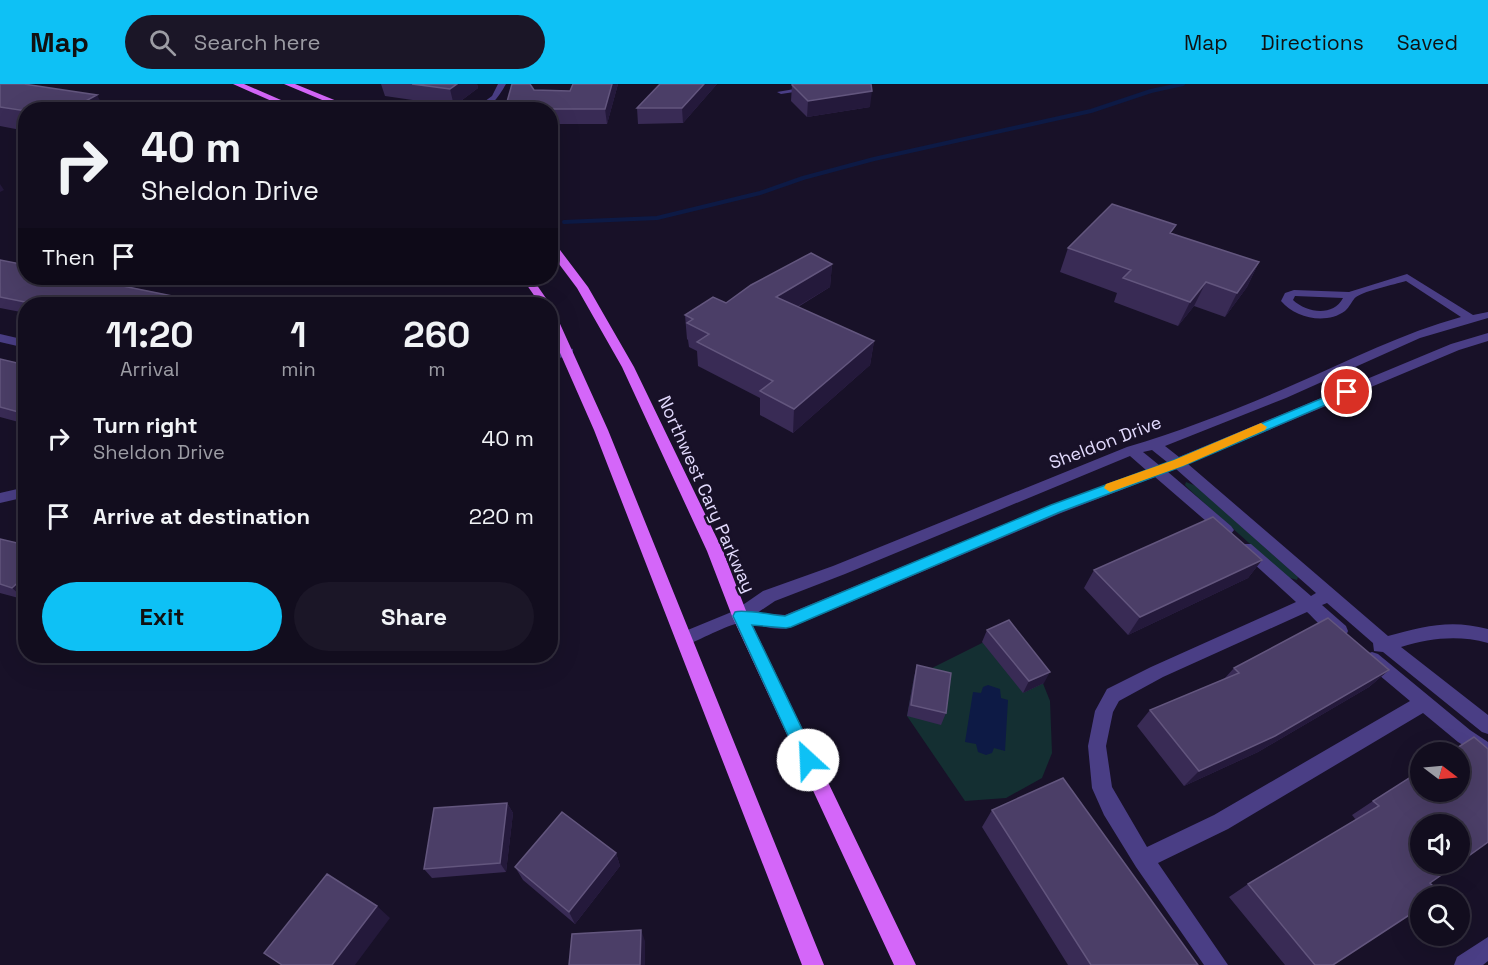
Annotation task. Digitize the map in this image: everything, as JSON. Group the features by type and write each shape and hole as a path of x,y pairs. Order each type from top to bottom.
{"main road":[{"path":"237,84 281,102"},
{"path":"288,84 334,102"},
{"name":"Northwest Cary Parkway","path":"558,254 582,286 628,367 715,551 740,616 905,965"},
{"path":"558,331 569,352 813,965"}],"street":[{"path":"488,102 495,97 502,84"},
{"path":"781,92 843,84"},
{"path":"1350,295 1343,307 1323,315 1301,312 1292,308 1287,301 1289,295 1294,293 1350,295 1407,277 1470,318"},
{"name":"Sheldon Drive","path":"684,639 740,616 769,596 839,570 1132,450 1154,445 1284,394 1392,345 1470,318 1488,315"},
{"path":"740,616 762,621 786,622 1056,509 1154,470 1178,463 1455,347 1488,337"},
{"path":"0,338 18,342"},
{"path":"558,354 569,352"},
{"path":"1154,445 1178,463 1384,643 1488,726"},
{"path":"1132,450 1423,703 1488,752"},
{"path":"0,498 18,494"},
{"path":"1217,965 1143,860 1102,788 1098,764 1100,728 1104,711 1113,695 1157,672 1329,595"},
{"path":"1361,649 1432,631 1473,632 1488,636"},
{"path":"1143,860 1221,822 1423,703"},
{"path":"1465,965 1488,948"}],"green space":[{"path":"1186,482 1196,486 1298,577 1297,580 1287,577 1193,493 1185,485"},
{"path":"1004,632 1042,681 1050,701 1052,753 1042,778 1006,798 965,801 907,716 914,677"}],"water":[{"path":"988,685 1000,689 1001,698 1008,700 1005,751 994,748 992,753 986,755 978,752 976,744 965,742 973,692 981,693 983,687"}],"building":[{"path":"0,84 24,84 97,95 84,102 18,102 18,110 0,107"},
{"path":"412,84 457,84 450,89"},
{"path":"512,84 530,84 534,90 570,91 573,84 612,84 605,109 558,109 558,102 507,102"},
{"path":"660,84 704,84 682,108 637,108"},
{"path":"792,84 871,84 872,91 808,101"},
{"path":"1112,204 1176,225 1170,233 1259,262 1237,293 1206,282 1190,302 1123,278 1131,270 1068,248"},
{"path":"811,253 832,264 776,297 874,341 794,409 760,391 773,381 697,342 709,334 687,323 693,319 685,315 713,297 726,303 751,285"},
{"path":"0,260 18,263 18,285 118,285 177,297 18,297 18,301 0,297"},
{"path":"0,359 18,363 18,412 0,407"},
{"path":"1213,517 1262,560 1140,617 1094,570"},
{"path":"0,539 18,543 18,582 12,588 0,584"},
{"path":"1328,618 1389,670 1275,736 1199,771 1150,710 1239,673 1234,668"},
{"path":"1009,620 1050,672 1029,681 987,630"},
{"path":"917,665 951,673 946,713 911,705"},
{"path":"1474,737 1488,749 1488,842 1470,855 1470,814 1410,814 1410,874 1443,874 1430,883 1433,886 1410,886 1410,915 1333,965 1315,965 1248,884 1379,806 1373,801 1410,777 1410,802 1470,802 1470,742 1466,742"},
{"path":"1063,778 1198,965 1091,965 992,810"},
{"path":"507,803 500,863 424,869 434,808"},
{"path":"562,812 616,853 569,912 515,867"},
{"path":"327,874 377,906 332,965 282,965 264,953"},
{"path":"641,930 640,965 569,965 572,934"}],"waterway":[{"path":"564,222 657,218 760,193 803,178 874,159 1091,111 1151,91 1183,84"}],"slow traffic":[{"path":"1110,488 1178,463 1261,427"}],"route":[{"path":"808,760 740,616 762,621 786,622 1056,509 1154,470 1178,463 1347,392"}]}
